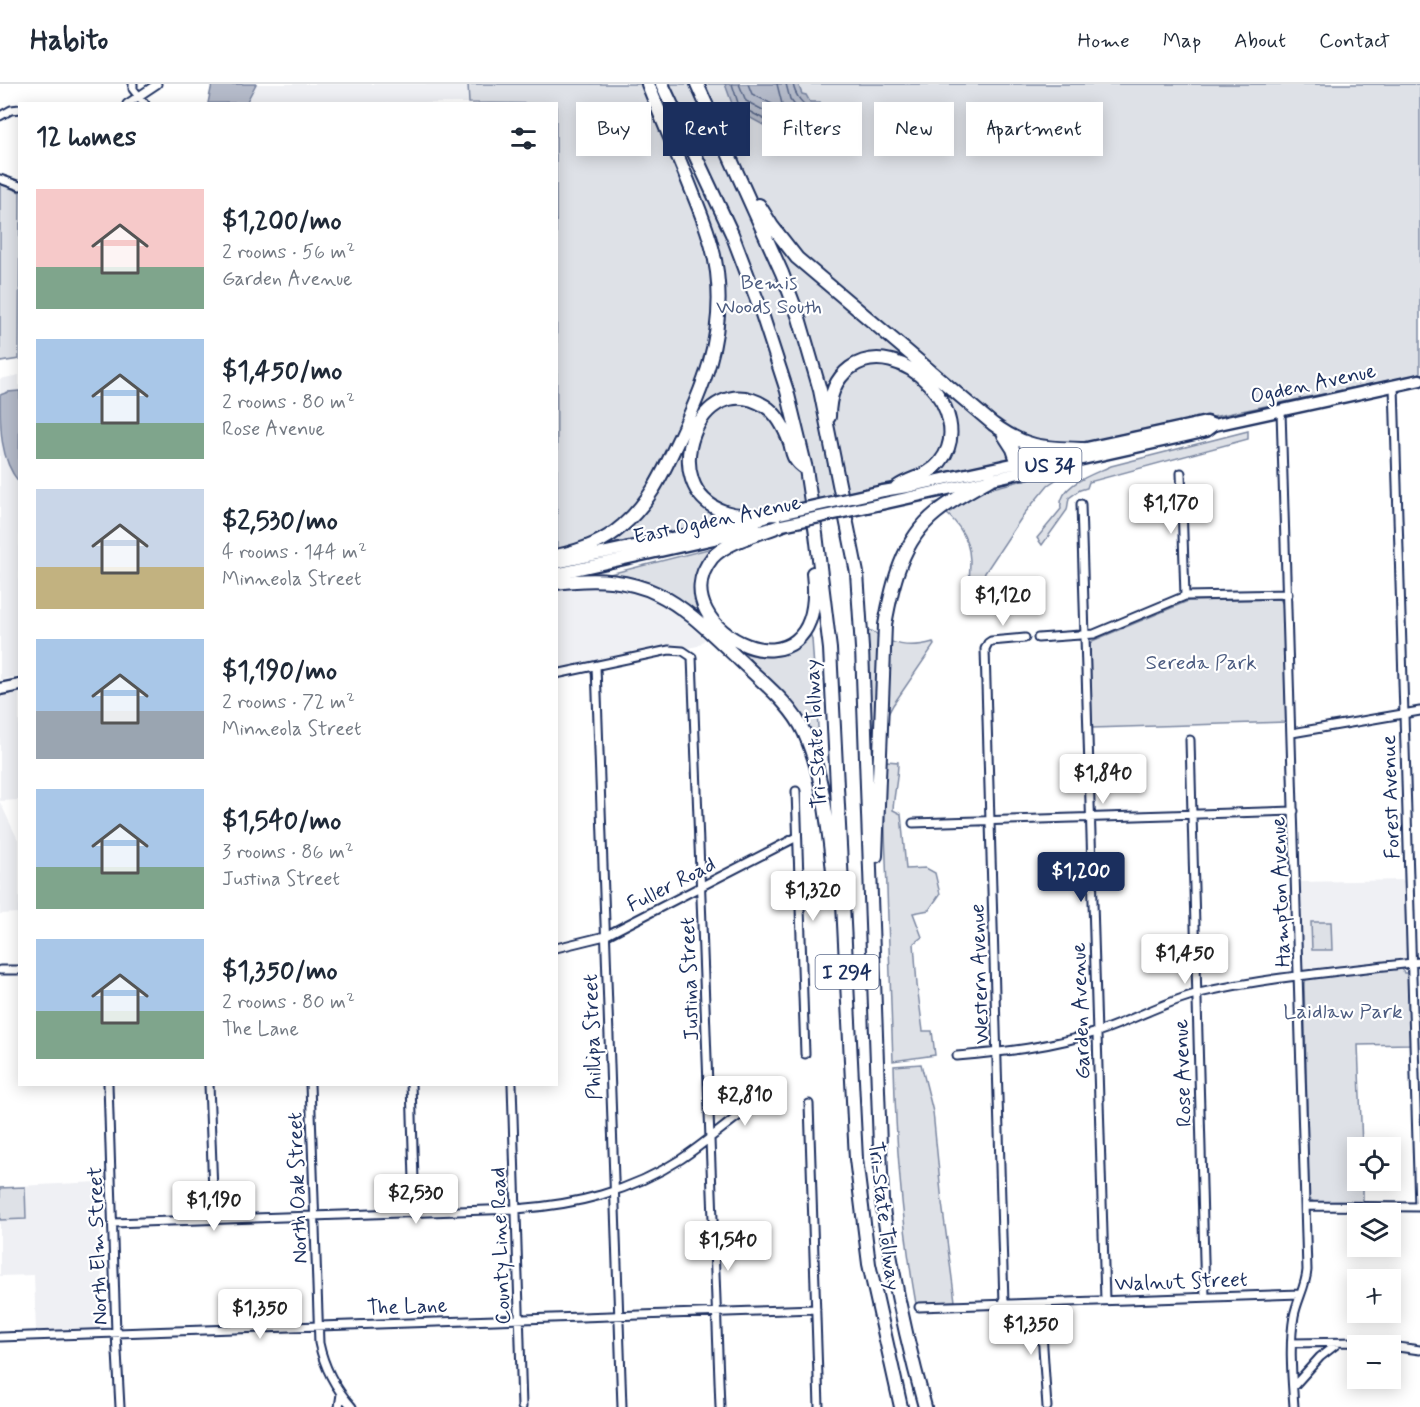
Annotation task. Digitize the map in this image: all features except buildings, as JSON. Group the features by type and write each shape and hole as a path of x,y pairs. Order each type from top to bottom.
{"highway":[{"path":"558,555 583,549 609,536 644,504 696,405 710,366 717,334 719,294 717,271 708,232 648,84"},
{"name":"Tri-State Tollway","path":"662,84 732,234 759,305 787,392 806,469 830,649 856,1159 869,1264 901,1407"},
{"name":"Tri-State Tollway","path":"697,84 782,273 799,318 820,390 857,573 882,1201 899,1307 925,1407"},
{"path":"734,166 772,226 797,258 999,429 1013,438 1039,447 1083,449"},
{"path":"837,465 830,420 834,387 846,371 864,360 875,358 894,361 916,373 928,383 944,407 949,418 950,429 948,447 939,463 926,474 905,481 897,488"},
{"path":"780,519 735,515 712,506 702,499 692,482 690,459 691,440 697,424 711,408 728,400 758,402 778,419 785,431 794,459 806,469"},
{"path":"999,429 1012,448 1020,468"},
{"path":"871,905 878,821 885,625 891,592 907,547 916,534 935,514 992,478"},
{"path":"780,519 721,550 712,558 702,578 701,591 704,605 711,618 733,640 752,648 763,650 781,648 794,641 805,629 814,609 811,557 816,534"},
{"path":"558,583 597,579 616,581 641,586 668,598 689,613 788,707 803,730 812,752 822,792 842,948 847,964"}],"main road":[{"name":"Ogden Avenue","path":"883,491 1020,468 1206,431 1214,425 1420,380"},
{"name":"Ogden Avenue","path":"885,503 992,478 1083,449 1207,422 1214,425"},
{"name":"East Ogden Avenue","path":"558,574 763,528 780,519 883,491"},
{"name":"East Ogden Avenue","path":"558,563 742,524 885,503"},
{"path":"0,689 18,685"}],"street":[{"path":"133,84 143,102"},
{"path":"130,102 157,84"},
{"path":"0,107 18,109"},
{"path":"0,116 10,110"},
{"path":"0,179 18,185"},
{"name":"Forest Avenue","path":"1394,386 1404,714 1416,962 1420,1207"},
{"name":"Hampton Avenue","path":"1281,411 1307,1270 1305,1283 1294,1313 1292,1343 1294,1407"},
{"path":"1181,472 1185,596"},
{"name":"Garden Avenue","path":"1081,504 1105,1300"},
{"path":"1038,638 1086,635 1185,596 1288,594"},
{"name":"Western Avenue","path":"1004,1304 985,649 988,643 995,640 1025,638"},
{"name":"Justina Street","path":"596,666 669,650 683,651 692,657 720,1407"},
{"path":"558,674 596,666"},
{"name":"Phillipa Street","path":"596,666 622,1407"},
{"path":"1292,733 1420,711"},
{"name":"Rose Avenue","path":"1190,740 1205,1297"},
{"path":"796,791 805,1054"},
{"path":"914,823 1294,811"},
{"name":"Fuller Road","path":"558,948 605,936 797,837"},
{"path":"957,1056 1020,1050 1097,1032 1196,994 1299,974 1416,962"},
{"path":"0,970 18,970"},
{"name":"North Elm Street","path":"108,1086 120,1407"},
{"path":"209,1086 214,1219"},
{"name":"North Oak Street","path":"310,1086 317,1325 321,1354 341,1394 352,1407"},
{"path":"411,1086 415,1212"},
{"name":"County Line Road","path":"512,1086 522,1407"},
{"path":"113,1222 516,1209 572,1203 614,1192 660,1172 766,1097"},
{"path":"808,1104 819,1407"},
{"path":"1306,1206 1420,1207"},
{"name":"Walnut Street","path":"919,1307 1300,1294"},
{"path":"1040,1303 1047,1407"},
{"name":"The Lane","path":"0,1337 816,1309"},
{"path":"1293,1387 1320,1357 1339,1342"},
{"path":"1292,1343 1347,1342"},
{"path":"1401,1347 1420,1350"},
{"path":"339,1407 341,1394"}],"shaded area":[{"path":"257,84 480,84 481,102 247,102"},
{"path":"18,375 18,676 0,680 0,379"},
{"path":"595,586 634,591 665,604 705,639 698,646 558,674 558,587"},
{"path":"18,693 18,800 0,801 0,697"},
{"path":"0,802 18,840 18,913 0,914"},
{"path":"1408,880 1411,961 1300,973 1298,882"},
{"path":"98,1182 104,1330 36,1332 34,1275 0,1276 0,1187"}],"green space":[{"name":"Bemis Woods South","path":"468,84 1420,84 1420,374 719,519 668,533 558,555 558,102 469,102"},
{"path":"0,184 18,191 18,359 0,362"},
{"path":"1248,431 1248,439 1089,482 1087,488 1069,498 1067,510 1042,545 1037,538 1061,509 1061,501 1065,493 1087,477 1111,466"},
{"path":"1075,467 1048,485 1024,514 971,594 967,542 954,521 934,503"},
{"path":"712,548 701,562 695,577 696,600 699,609 696,612 654,586 606,575"},
{"name":"Sereda Park","path":"1280,599 1283,604 1286,722 1092,728 1090,644 1092,641 1188,601"},
{"path":"872,631 886,640 901,644 916,645 933,642 934,645 893,705 875,739 868,765 864,632"},
{"path":"810,633 820,756 797,714 744,653 764,657 781,655 795,648"},
{"path":"886,761 898,762 893,810 901,814 906,869 926,868 935,873 940,894 929,910 913,913 922,937 914,943 923,1031 932,1031 935,1055 893,1061 883,774"},
{"path":"1311,922 1331,922 1332,950 1312,950"},
{"name":"Laidlaw Park","path":"1402,968 1408,975 1410,1044 1358,1045 1362,1137 1347,1137 1347,1191 1363,1191 1363,1201 1314,1202 1309,1199 1304,983 1307,978"},
{"path":"921,1064 933,1112 955,1301 916,1304 900,1185 894,1066"},
{"path":"25,1187 26,1219 0,1220 0,1188"}],"water":[{"path":"212,84 256,84 247,102 208,102"},
{"path":"725,84 798,84 802,94 806,95 810,102 762,102 762,124 750,118 750,102 731,102"},
{"path":"18,391 18,480 8,463 2,442 0,395"}]}
